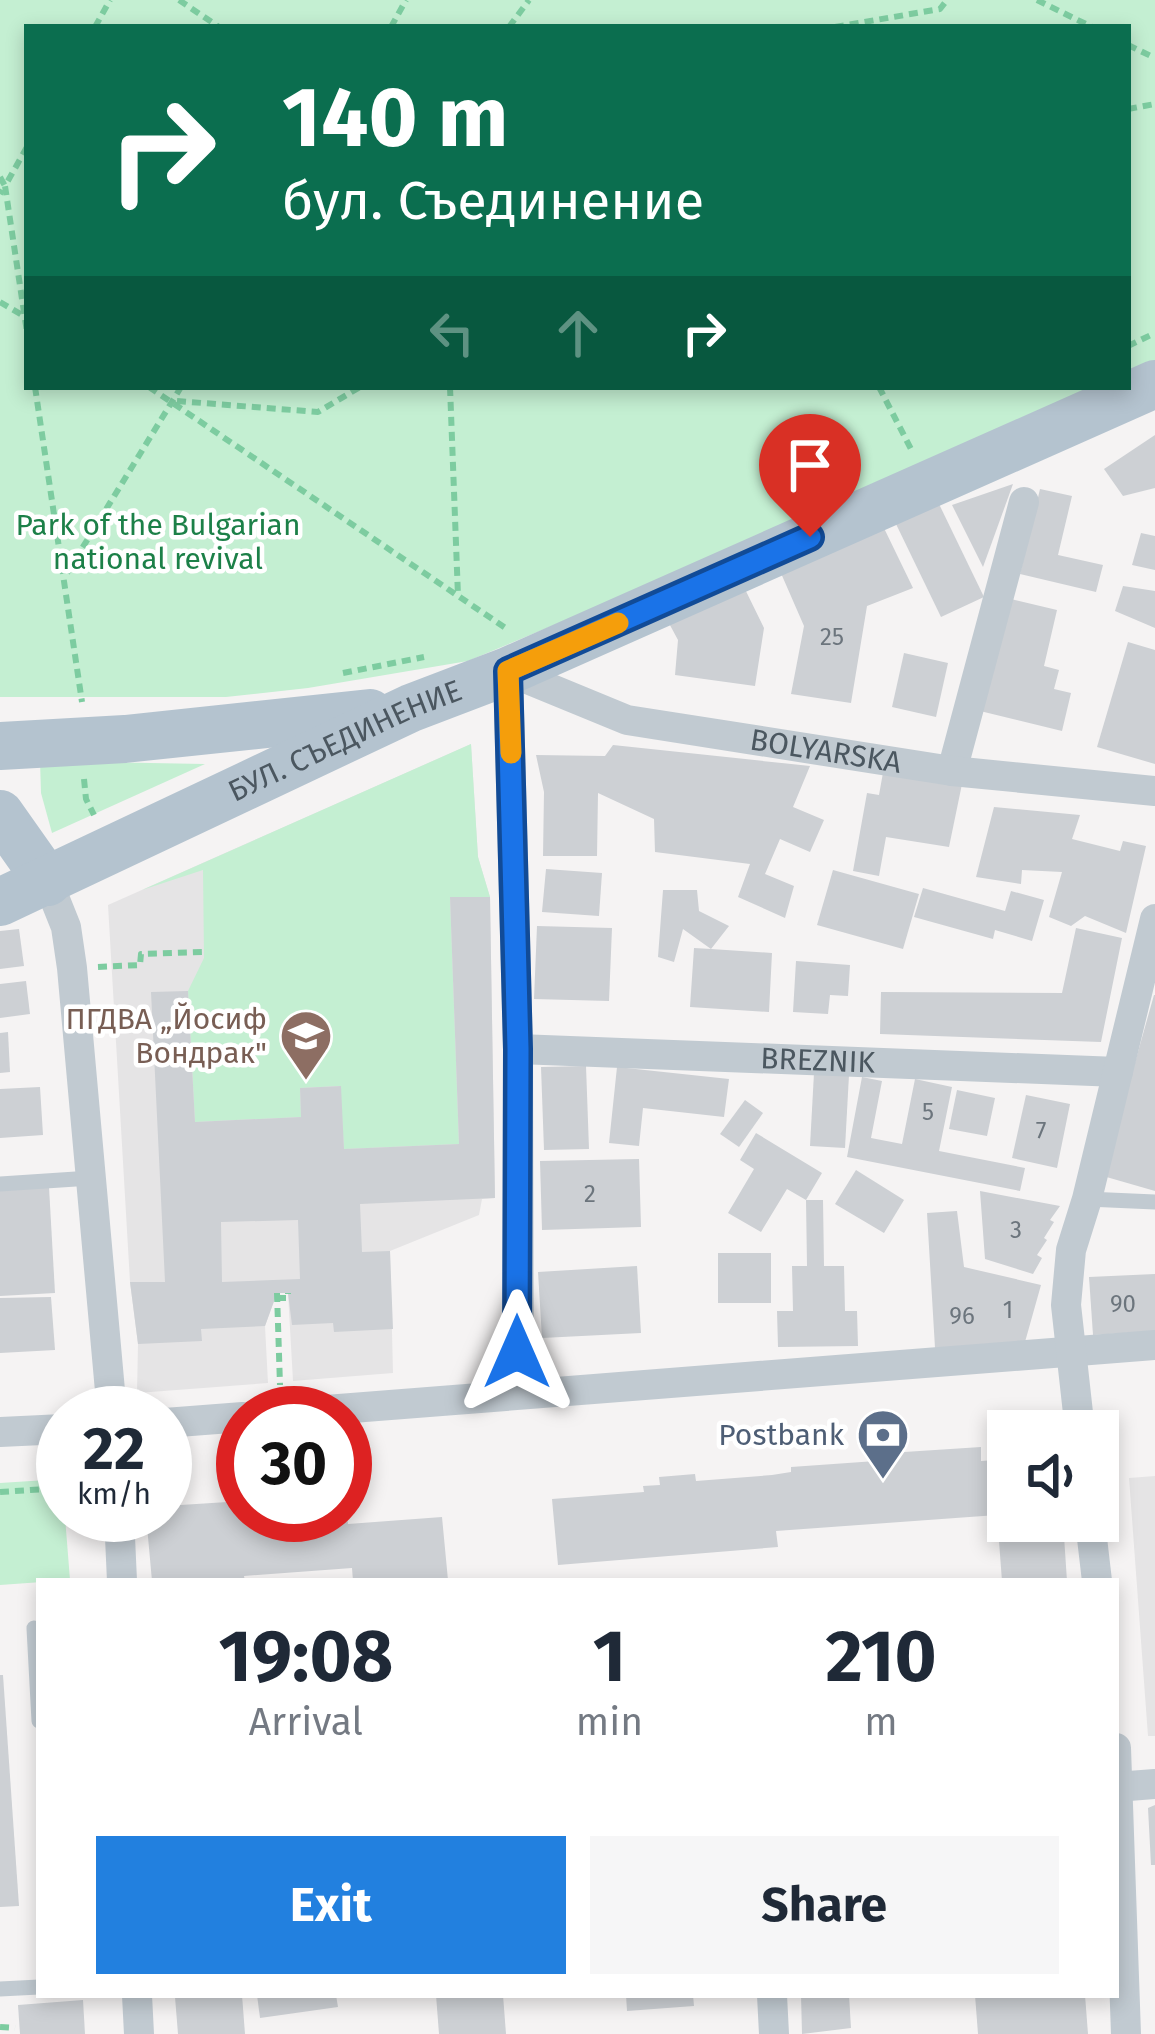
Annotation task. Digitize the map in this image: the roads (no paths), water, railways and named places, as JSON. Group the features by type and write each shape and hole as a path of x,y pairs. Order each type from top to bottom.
{"main road":[{"name":"БУЛ. СЪЕДИНЕНИЕ","path":"0,902 411,708 504,646 1155,384"},
{"name":"БУЛ. СЪЕДИНЕНИЕ","path":"0,746 125,739 411,708"},
{"path":"0,814 48,882"}],"street":[{"path":"952,770 1024,502"},
{"name":"BOLYARSKA","path":"504,646 627,720 952,770 1155,791"},
{"path":"504,646 518,1049 519,1394"},
{"path":"48,882 66,928 72,968 110,1386"},
{"path":"1078,1410 1066,1305 1071,1250 1155,919"},
{"name":"BREZNIK","path":"518,1049 1118,1072"},
{"path":"372,1399 519,1394 1155,1346"},
{"path":"0,1432 36,1430"},
{"path":"120,1542 122,1578"},
{"path":"1092,1542 1097,1578"},
{"path":"1119,1787 1155,1784"},
{"path":"1119,1818 1126,2034"},
{"path":"137,1998 139,2034"},
{"path":"772,1998 774,2034"}],"lane":[{"path":"0,1184 91,1178"},
{"path":"1087,1198 1155,1202"},
{"path":"34,1628 36,1665"},
{"path":"0,1988 36,1987"}],"place":[{"name":"ПГДВА „Йосиф Вондрак\"","path":"306,1082"},
{"name":"Postbank","path":"883,1481"}],"park label":[{"name":"Park of the Bulgarian national revival","path":"158,542"}]}
